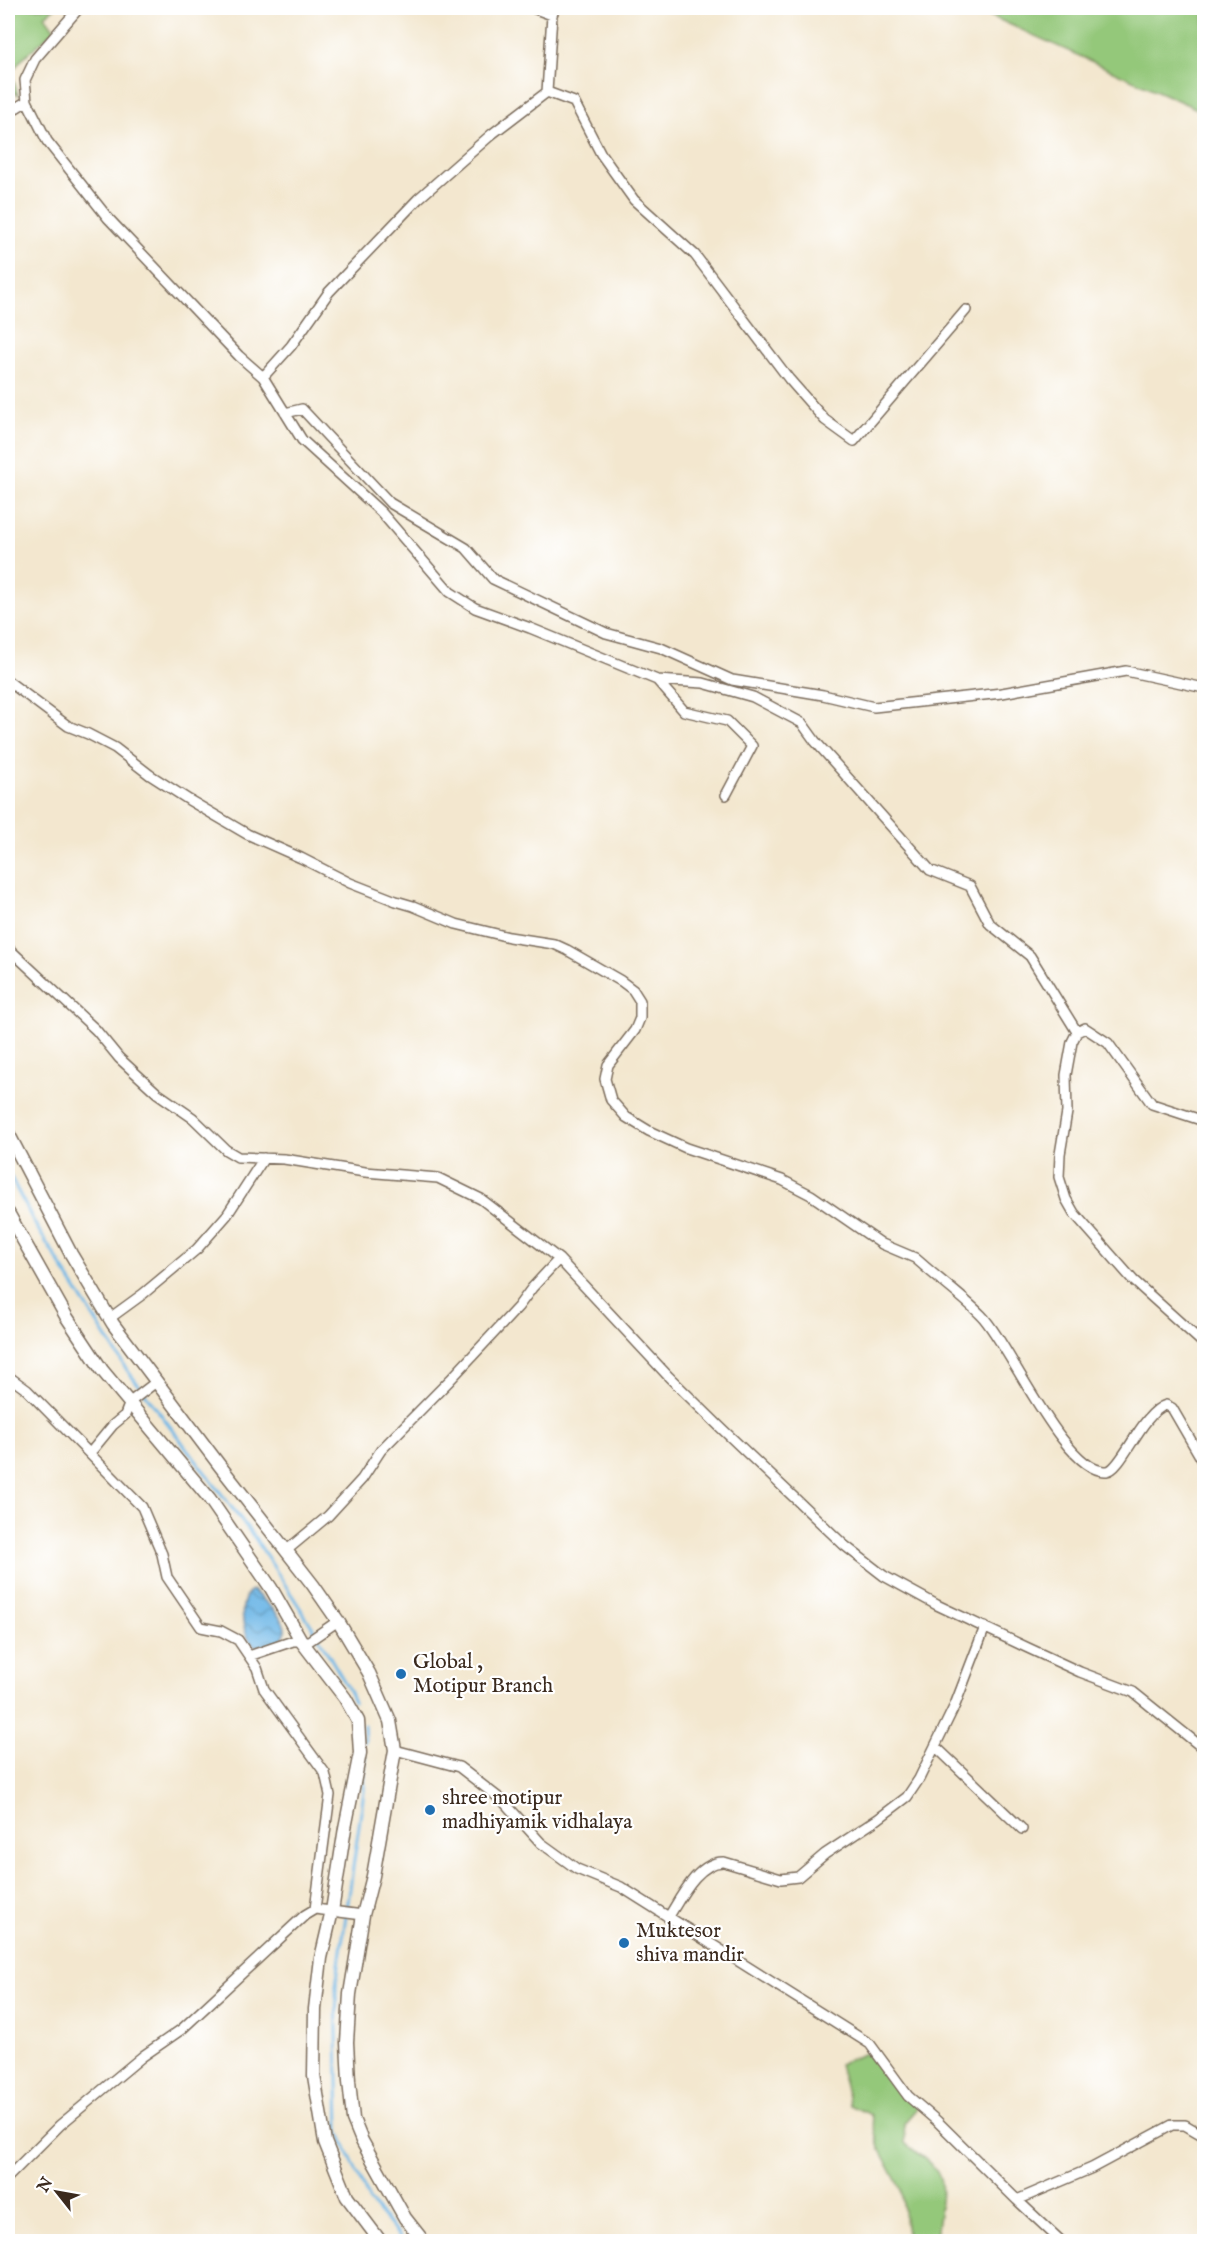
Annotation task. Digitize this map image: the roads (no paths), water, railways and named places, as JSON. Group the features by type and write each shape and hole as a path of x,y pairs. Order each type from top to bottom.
{"main road":[{"path":"8,1133 70,1254 110,1318 156,1382 287,1550 338,1621 369,1673 390,1721 395,1750 373,1876 358,1914 347,2042 353,2119 386,2186 405,2218 424,2241"},
{"path":"8,1213 66,1316 102,1370 209,1498 345,1698 358,1721 360,1753 345,1827 335,1911 321,1958 315,2009 314,2076 325,2142 347,2198 381,2241"}],"street":[{"path":"79,8 35,59 25,80 27,101 47,141 108,218 239,356 263,377 302,440 381,512 450,592 475,608 657,680 703,683 753,697 802,723 930,870 970,886 990,924 1030,956 1077,1032"},
{"path":"263,377 291,346 329,292 418,199 492,134 547,92 554,11 533,8"},
{"path":"547,92 574,102 601,154 634,200 695,255 789,379 817,412 854,441 966,310"},
{"path":"8,112 27,101"},
{"path":"285,413 302,409 390,503 466,548 493,579 606,633 661,648 732,680 874,706 1002,693 1125,671 1204,688"},
{"path":"657,680 684,711 727,721 752,746 726,795"},
{"path":"8,681 68,726 115,748 150,775 247,834 351,883 456,924 509,937 554,944 621,981 633,990 640,1001 640,1018 635,1030 608,1065 604,1079 611,1100 626,1117 649,1131 686,1148 782,1180 811,1195 882,1245 922,1264 981,1315 1005,1347 1047,1422 1066,1446 1090,1466 1109,1471 1116,1466 1132,1440 1152,1415 1166,1405 1172,1408 1204,1463"},
{"path":"8,948 96,1030 119,1058 149,1086 193,1118 226,1150 238,1157 284,1159 364,1173 438,1178 481,1199 558,1259 669,1377 844,1545 884,1576 936,1605 1080,1672 1133,1692 1204,1749"},
{"path":"1204,1122 1152,1104 1108,1044 1085,1028 1077,1032 1072,1042 1066,1075 1067,1112 1060,1154 1059,1177 1066,1199 1074,1213 1134,1280 1204,1344"},
{"path":"110,1318 144,1294 197,1249 227,1215 264,1158"},
{"path":"287,1550 328,1516 362,1479 381,1450 518,1307 558,1259"},
{"path":"8,1379 12,1379 27,1390 142,1507 162,1554 167,1577 201,1627 220,1631 238,1640 257,1668 264,1689 325,1773 330,1795 315,1909"},
{"path":"90,1453 113,1425 125,1415 130,1402 156,1382"},
{"path":"249,1656 293,1641 305,1641 338,1621"},
{"path":"668,1918 695,1879 708,1865 716,1862 744,1867 782,1879 798,1877 825,1854 878,1820 907,1797 919,1779 962,1689 985,1627"},
{"path":"935,1746 1022,1829"},
{"path":"395,1750 459,1767 503,1802 541,1843 577,1869 621,1887 870,2044 908,2096 1062,2241"},
{"path":"8,2177 60,2125 143,2056 182,2029 305,1916 315,1909 358,1914"},
{"path":"1017,2200 1092,2168 1172,2125 1185,2125 1204,2136"}],"water":[{"path":"252,1590 278,1615 285,1631 283,1637 264,1647 257,1647 252,1643 243,1620 244,1602"}],"waterway":[{"path":"8,1172 36,1226 127,1370 255,1538 313,1628 354,1702"},
{"path":"364,1725 365,1742"},
{"path":"365,1757 364,1791 336,1985 339,2131 369,2200 404,2242"}],"place":[{"name":"Global , Motipur Branch","path":"401,1674"},
{"name":"shree motipur madhiyamik vidhalaya","path":"430,1810"},
{"name":"Muktesor shiva mandir","path":"624,1943"}]}
